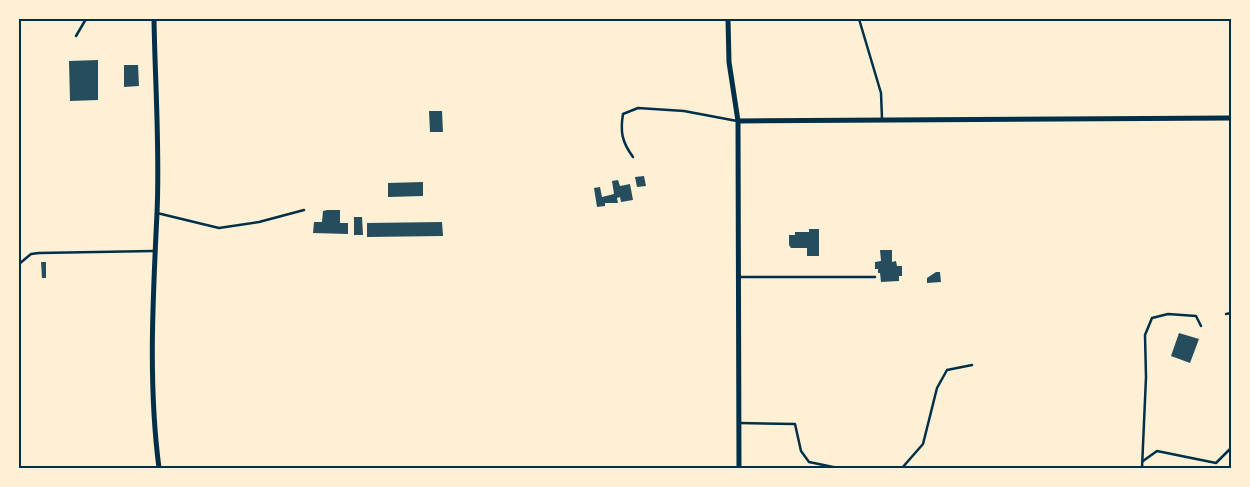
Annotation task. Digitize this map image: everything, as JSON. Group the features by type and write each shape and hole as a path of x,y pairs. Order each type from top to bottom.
{"street":[{"path":"154,19 157,213 153,250 155,437 159,468"},
{"path":"728,19 729,62 738,121 739,468"},
{"path":"738,121 1231,118"}],"lane":[{"path":"76,36 86,19"},
{"path":"859,19 881,92 882,120"},
{"path":"633,157 623,144 620,129 623,114 638,108 684,111 738,121"},
{"path":"157,213 219,228 259,222 304,210"},
{"path":"19,264 31,254 39,253 153,250"},
{"path":"739,277 875,277"},
{"path":"1226,314 1231,313"},
{"path":"1142,468 1146,377 1145,335 1152,318 1168,314 1196,316 1201,326"},
{"path":"902,468 923,444 938,388 948,370 972,365"},
{"path":"739,423 795,424 801,450 809,462 838,468"},
{"path":"1142,461 1157,451 1216,462 1231,448"}],"building":[{"path":"98,60 98,100 70,101 69,61"},
{"path":"124,65 138,65 139,86 124,87"},
{"path":"429,111 442,111 443,132 430,132"},
{"path":"644,176 646,186 637,187 635,177"},
{"path":"618,180 620,186 630,184 633,200 621,202 620,197 617,198 618,203 605,203 605,206 597,207 594,188 600,187 602,197 614,194 612,181"},
{"path":"423,182 423,196 388,197 388,183"},
{"path":"340,210 340,223 348,223 348,234 313,233 314,222 322,222 323,211"},
{"path":"354,217 362,217 363,235 354,235"},
{"path":"442,222 443,236 367,237 367,223"},
{"path":"809,229 819,229 819,256 807,256 807,248 791,248 789,245 789,235 795,235 795,232 809,232"},
{"path":"880,250 892,250 892,262 896,261 897,266 902,266 902,276 899,276 899,281 881,282 880,273 878,273 878,269 875,269 875,262 881,261"},
{"path":"41,262 46,262 46,278 42,278"},
{"path":"936,272 940,272 941,282 927,283 927,278"},
{"path":"1179,333 1199,339 1190,363 1171,356"}]}
